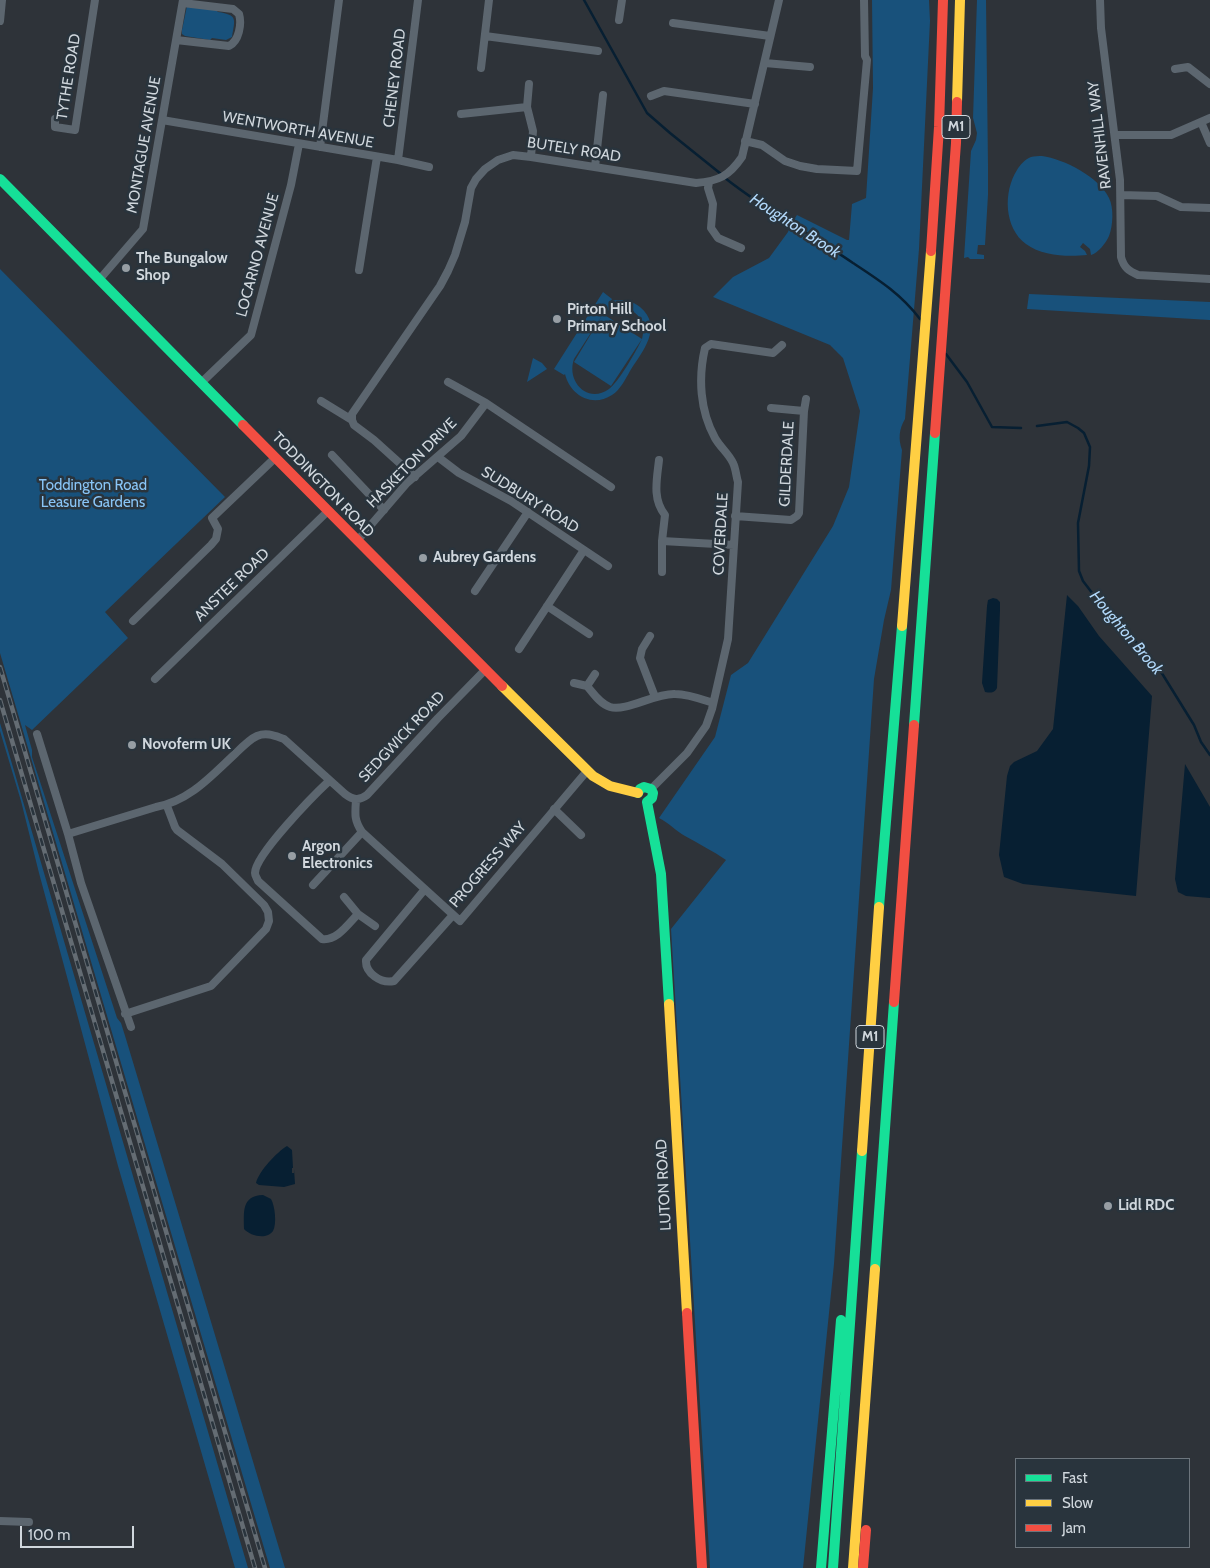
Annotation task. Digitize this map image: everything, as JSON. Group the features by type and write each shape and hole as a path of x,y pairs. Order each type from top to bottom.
{"main road":[{"name":"M1","path":"833,1568 875,961 932,254 943,0"},
{"name":"M1","path":"854,1568 956,143 960,0"},
{"name":"TODDINGTON ROAD","path":"0,179 586,771 599,781 610,786 638,793"},
{"path":"644,786 651,789 653,793 652,798 647,802 640,800 638,793 644,786"},
{"name":"LUTON ROAD","path":"647,802 662,874 702,1568"},
{"path":"821,1568 862,1065 875,961"},
{"path":"863,1568 873,1420 875,1277"}],"street":[{"path":"0,21 2,0"},
{"name":"TYTHE ROAD","path":"55,119 55,127 75,130 95,0"},
{"path":"320,148 339,0"},
{"name":"CHENEY ROAD","path":"398,160 418,0"},
{"path":"481,68 489,0"},
{"path":"619,20 622,0"},
{"name":"BUTELY ROAD","path":"352,420 352,414 448,271 458,247 465,222 471,188 485,169 498,160 513,155 531,157 696,183 709,182 730,172 742,157 779,0"},
{"path":"745,142 762,145 785,161 800,166 817,169 857,171 867,60 865,56 864,0"},
{"name":"RAVENHILL WAY","path":"1100,0 1101,28 1121,196 1121,257 1125,267 1138,275 1210,279"},
{"path":"176,40 229,46 236,40 240,21 239,14 233,9 183,1"},
{"name":"MONTAGUE AVENUE","path":"99,280 143,229 183,1"},
{"path":"673,23 770,36"},
{"path":"485,36 598,51"},
{"path":"764,64 810,67"},
{"path":"1175,69 1188,67 1210,84"},
{"path":"528,84 527,106 533,131 531,157"},
{"path":"651,96 664,91 754,104"},
{"path":"595,167 603,95"},
{"path":"461,114 527,106"},
{"path":"1115,135 1171,135 1210,118"},
{"name":"WENTWORTH AVENUE","path":"162,120 398,160 429,167"},
{"path":"1201,122 1210,143"},
{"name":"LOCARNO AVENUE","path":"201,383 251,335 291,185 299,144"},
{"path":"359,270 377,157"},
{"path":"709,182 708,188 713,204 711,228 718,238 741,248"},
{"path":"1121,196 1157,196 1181,207 1210,208"},
{"name":"COVERDALE","path":"651,789 687,753 706,726 728,638 738,482 733,462 715,438 704,409 702,398 702,360 705,348 711,344 773,353 782,345"},
{"path":"448,382 486,403 611,487"},
{"path":"804,411 806,400"},
{"path":"321,401 352,420 354,425 374,440 415,478"},
{"name":"HASKETON DRIVE","path":"357,541 407,484 461,436 486,403"},
{"name":"GILDERDALE","path":"735,516 791,520 799,513 804,411 771,408"},
{"path":"332,455 384,510"},
{"path":"133,621 216,539 218,529 212,518 275,458"},
{"name":"SUDBURY ROAD","path":"438,458 459,473 503,496 608,566"},
{"path":"659,460 656,484 657,496 660,509 665,515 662,541 662,572"},
{"name":"ANSTEE ROAD","path":"155,679 328,511"},
{"path":"475,591 528,512"},
{"path":"662,541 734,545"},
{"path":"519,649 584,550"},
{"path":"547,606 589,634"},
{"path":"650,636 642,649 640,658 654,697"},
{"name":"SEDGWICK ROAD","path":"68,834 150,809 167,806 191,794 256,736 265,734 284,739 350,798 356,800 363,798 486,670"},
{"path":"587,686 595,674"},
{"path":"574,683 587,686 602,702 611,708 630,705 654,697 675,694 713,702"},
{"path":"37,734 81,883 130,1027"},
{"name":"PROGRESS WAY","path":"362,832 460,921 586,771"},
{"path":"329,781 272,843 255,873 262,885 322,939 329,940 338,934 358,914"},
{"path":"313,885 362,832 355,816 356,800"},
{"path":"125,1014 211,986 266,929 269,921 268,912 257,897 222,864 175,827 167,806"},
{"path":"554,809 581,836"},
{"path":"425,889 366,960 367,967 374,976 385,982 394,981 453,916"},
{"path":"344,897 358,914 375,926"},
{"path":"0,1521 29,1522"}],"green space":[{"path":"872,0 929,0 930,21 919,249 905,419 900,434 902,450 891,590 874,679 834,1264 803,1568 710,1568 671,929 726,860 659,818 715,737 731,675 748,663 833,526 849,487 860,411 843,358 830,345 713,297 733,277 769,258 788,232 797,215 849,240 852,204 866,198 873,88"},
{"path":"977,0 986,0 988,195 985,245 978,245 977,254 984,255 984,259 970,259 968,257 964,258 971,151 977,133 973,118"},
{"path":"187,6 215,9 218,12 232,16 234,22 232,37 226,40 212,38 210,40 182,34"},
{"path":"1042,156 1060,161 1080,170 1097,183 1109,198 1112,212 1110,232 1104,245 1094,254 1091,255 1090,249 1083,243 1080,247 1087,255 1064,256 1040,251 1026,244 1013,229 1008,209 1009,189 1012,179 1018,168 1025,161 1032,157"},
{"name":"Toddington Road Leasure Gardens","path":"0,269 225,497 105,612 128,638 32,730 25,725 32,757 117,1018 121,1023 126,1039 285,1568 270,1568 0,653"},
{"path":"603,292 612,299 611,301 630,301 640,307 647,315 651,331 649,339 622,384 612,395 597,400 583,397 572,388 565,374 554,369","holes":["612,308 626,308 639,317 643,327 642,339 613,386 601,393 594,394 587,392 576,383 572,368 574,359 603,314"]},
{"path":"1029,294 1210,302 1210,320 1027,309"},
{"path":"603,314 642,339 611,386 574,362"},
{"path":"533,358 542,363 547,369 527,382"},
{"path":"0,723 248,1568 235,1568 118,1166 21,801 0,731"}],"shaded area":[{"path":"1067,595 1078,606 1099,636 1152,696 1136,896 1023,884 1004,877 999,855 1007,776 1010,766 1014,762 1037,751 1053,729"},
{"path":"993,598 1000,602 997,688 994,692 985,692 982,683 987,606 988,600"},
{"path":"1185,764 1210,807 1210,898 1186,896 1178,892 1175,879"},
{"path":"287,1146 292,1150 292,1173 294,1173 294,1169 295,1184 284,1187 259,1185 256,1183 269,1162"},
{"path":"263,1195 271,1199 274,1206 275,1224 270,1234 258,1236 250,1234 244,1229 244,1211 247,1202 251,1198"}],"waterway":[{"name":"Houghton Brook","path":"584,0 647,113 721,174"},
{"name":"Houghton Brook","path":"725,178 756,201 881,282 905,302 920,319"},
{"name":"Houghton Brook","path":"946,354 967,382 992,427 1021,428"},
{"name":"Houghton Brook","path":"1037,426 1067,422 1084,433 1090,447 1089,466 1078,523 1079,571 1083,581 1112,619 1150,657 1163,675 1210,755"}],"railway":[{"path":"0,667 265,1568"},
{"path":"0,700 255,1568"}],"traffic: fast":[{"path":"0,179 243,425"},
{"path":"914,725 935,433"},
{"path":"879,907 902,626"},
{"path":"638,793 644,787 651,789 653,793 652,798 647,802"},
{"path":"647,802 661,874 669,1004"},
{"path":"875,1269 894,1002"},
{"path":"833,1568 862,1151"},
{"path":"821,1568 841,1320"}],"traffic: slow":[{"path":"957,102 960,0"},
{"path":"902,626 931,251"},
{"path":"502,686 593,776 610,786 638,793"},
{"path":"862,1151 879,907"},
{"path":"669,1004 687,1313"},
{"path":"853,1568 875,1269"}],"traffic: jam":[{"path":"931,251 939,127 943,0"},
{"path":"935,433 956,143 957,102"},
{"path":"243,425 502,686"},
{"path":"894,1002 914,725"},
{"path":"687,1313 702,1568"},
{"path":"863,1568 866,1530"}],"place":[{"name":"The Bungalow Shop","path":"126,268"},
{"name":"Pirton Hill Primary School","path":"557,319"},
{"name":"Aubrey Gardens","path":"423,558"},
{"name":"Novoferm UK","path":"132,745"},
{"name":"Argon Electronics","path":"292,856"},
{"name":"Lidl RDC","path":"1108,1206"}]}
